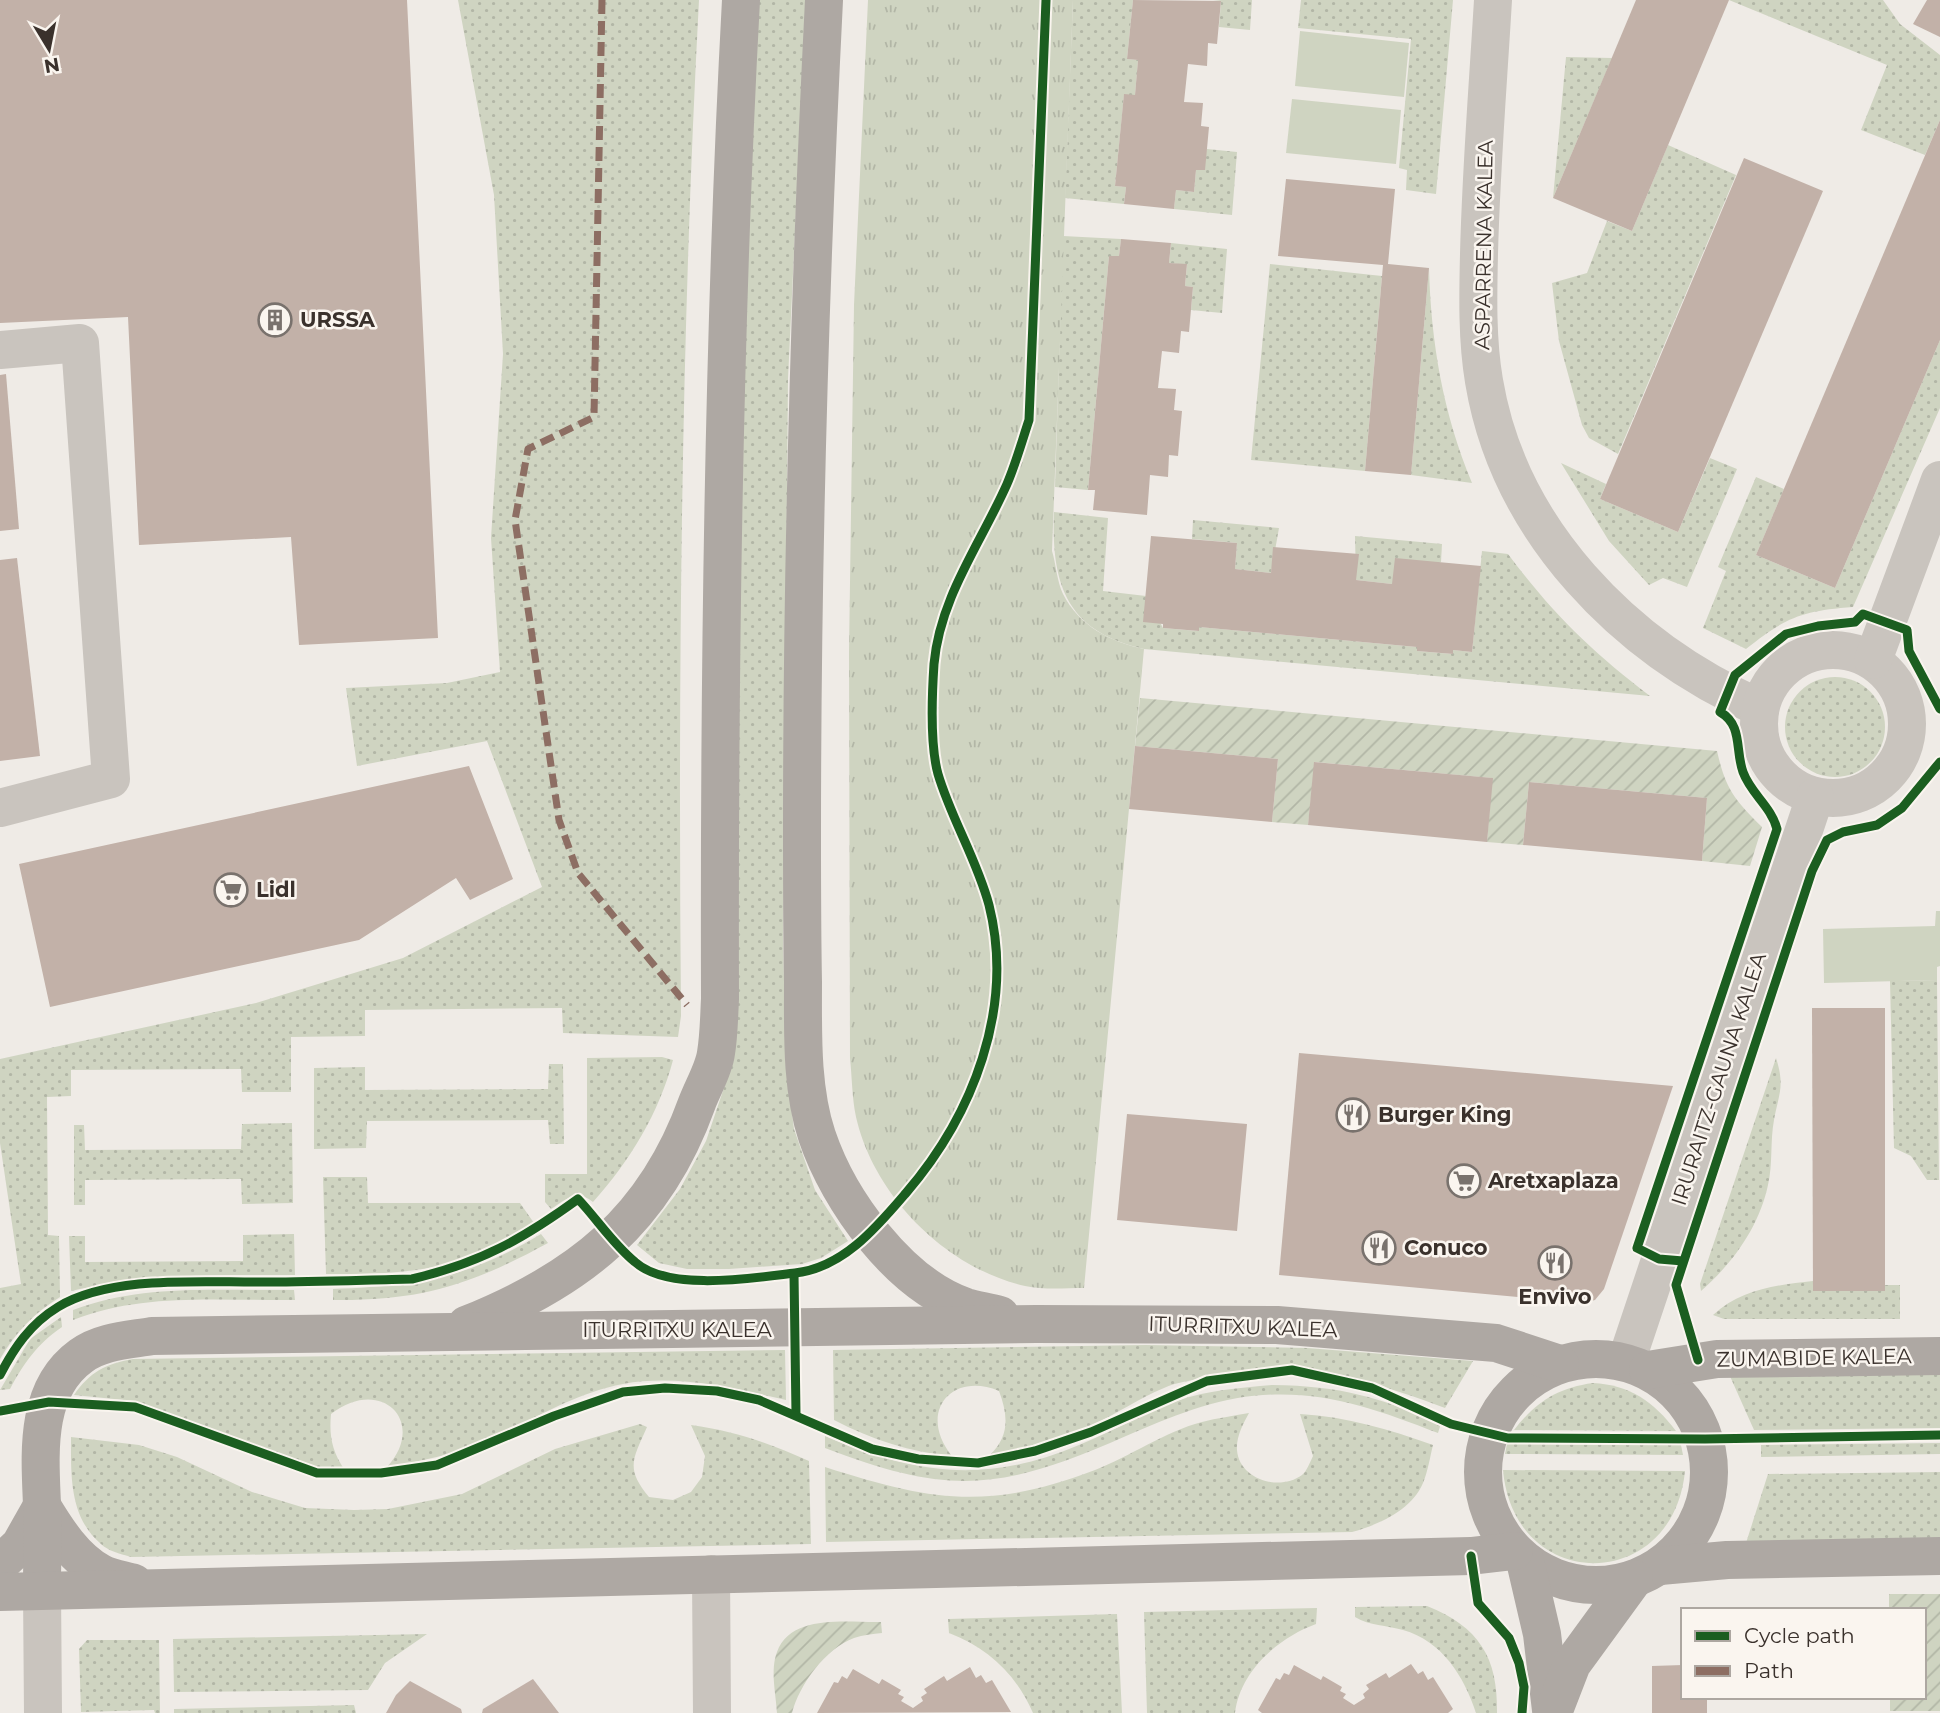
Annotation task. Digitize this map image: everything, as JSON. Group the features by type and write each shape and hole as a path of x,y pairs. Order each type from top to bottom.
{"main road":[{"path":"449,1331 505,1309 549,1286 583,1265 613,1238 658,1185 690,1123 716,1055 720,999 722,474 729,212 741,0"},
{"path":"824,0 813,218 805,466 802,762 803,1022 806,1079 816,1134 841,1193 882,1245 926,1285 964,1306 1036,1324"},
{"name":"ITURRITXU KALEA","path":"43,1590 41,1433 49,1402 65,1371 81,1356 97,1347 152,1336 449,1331 780,1330 1036,1324 1277,1325 1496,1343 1560,1364"},
{"name":"ZUMABIDE KALEA","path":"1637,1366 1717,1359 1940,1356"},
{"path":"1581,1359 1637,1366 1670,1386 1692,1413 1705,1439 1709,1487 1703,1510 1685,1541 1647,1572 1572,1664 1552,1713 1542,1634 1519,1556 1494,1522 1483,1489 1483,1455 1500,1410 1527,1382 1560,1364 1581,1359"},
{"path":"0,1564 20,1545 42,1506 57,1531 102,1574 146,1586"},
{"path":"0,1592 146,1586 1471,1556 1519,1556 1566,1582 1588,1585 1647,1572 1727,1560 1940,1556"}],"street":[{"name":"ASPARRENA KALEA","path":"1493,0 1480,221 1478,309 1483,380 1505,457 1531,511 1558,551 1602,602 1637,635 1681,667 1712,686 1760,708"},
{"path":"0,350 80,343 111,779 0,808"},
{"path":"1873,660 1940,480"},
{"path":"1827,650 1851,652 1873,660 1890,675 1902,694 1908,715 1924,738 1899,760 1884,780 1863,793 1839,799 1815,797 1793,788 1770,763 1758,730 1760,708 1769,685 1784,667 1804,655 1827,650"},
{"name":"IRURAITZ-GAUNA KALEA","path":"1637,1366 1815,797"},
{"path":"711,1574 712,1713"},
{"path":"43,1590 43,1713"}],"green space":[{"path":"458,0 699,0 685,381 680,762 681,1016 678,1037 563,1033 562,1008 365,1010 365,1036 291,1037 291,1092 242,1092 241,1069 71,1070 71,1096 47,1097 48,1235 59,1236 60,1297 26,1324 0,1359 0,1288 21,1284 0,1143 0,1059 256,1003 403,958 542,887 487,741 357,766 346,688 447,683 500,672 491,538 503,354 494,195"},
{"path":"753,0 806,0 788,379 783,937 786,1066 794,1129 815,1190 848,1241 821,1258 802,1264 687,1269 659,1263 637,1245 680,1189 706,1141 728,1076"},
{"path":"868,0 1073,0 1052,551 1061,589 1078,615 1108,637 1144,649 1084,1288 1025,1286 996,1277 968,1263 942,1245 918,1224 879,1174 865,1146 856,1117 850,1058 849,652 854,305"},
{"path":"1073,0 1133,0 1127,59 1138,60 1135,95 1124,95 1115,186 1126,187 1124,204 1065,198"},
{"path":"1213,0 1252,0 1250,30 1219,27 1221,1"},
{"path":"1301,0 1453,0 1436,194 1406,190 1407,170 1399,168 1411,39 1298,28"},
{"path":"1729,0 1883,0 1900,24 1940,55 1940,120 1925,155 1861,130 1887,65"},
{"path":"1300,31 1409,43 1404,97 1295,86"},
{"path":"1566,57 1612,58 1553,198"},
{"path":"1292,99 1401,110 1396,164 1286,153"},
{"path":"1668,145 1736,175 1618,454 1589,438 1582,425 1559,341 1552,283 1587,273 1607,221 1632,231"},
{"path":"1207,149 1237,152 1232,215 1174,209 1176,190 1194,192 1196,170"},
{"path":"1063,236 1121,239 1119,256 1109,256 1088,490 1055,487"},
{"path":"1171,243 1227,249 1222,313 1191,310 1193,287 1185,286 1187,265 1169,263"},
{"path":"1270,264 1382,276 1365,471 1251,460"},
{"path":"1429,268 1432,323 1440,377 1453,430 1472,483 1411,475"},
{"path":"1940,340 1940,408 1853,607 1820,611 1795,618 1772,629 1746,649 1703,628 1726,571 1718,567 1756,477 1784,489 1756,555 1835,588"},
{"path":"1710,458 1737,469 1687,587 1663,578 1649,585 1609,541 1561,463 1606,484 1600,499 1678,532"},
{"path":"1054,512 1108,518 1103,591 1146,596 1163,628 1198,631 1199,627 1417,647 1417,651 1452,654 1453,650 1472,652 1482,551 1508,554 1574,631 1650,696 1144,649 1118,641 1097,631 1069,602 1056,562"},
{"path":"1193,520 1279,528 1271,573 1235,569 1237,543 1192,539"},
{"path":"1355,536 1442,544 1441,562 1392,584 1356,580"},
{"path":"1835,677 1863,685 1877,699 1885,727 1877,755 1863,769 1835,777 1807,769 1793,755 1785,727 1793,699 1807,685"},
{"path":"1140,698 1717,751 1732,793 1762,827 1750,866 1702,861 1707,798 1529,782 1523,845 1487,842 1492,778 1315,762 1308,825 1272,822 1278,759 1135,746"},
{"path":"1936,911 1940,911 1940,966 1937,967 1937,980 1824,983 1823,929 1935,926"},
{"path":"1937,980 1939,1180 1927,1180 1911,1156 1894,1148 1890,981"},
{"path":"662,1057 673,1060 660,1099 642,1136 619,1170 593,1202 576,1196 551,1209 545,1202 545,1174 587,1174 587,1058"},
{"path":"1776,1058 1780,1089 1773,1128 1770,1177 1764,1200 1751,1230 1734,1256 1701,1291 1700,1284"},
{"path":"549,1064 563,1064 564,1144 550,1144 548,1120 367,1121 366,1148 314,1149 314,1068 365,1067 365,1090 548,1089"},
{"path":"292,1123 293,1203 242,1204 241,1179 85,1180 85,1205 74,1205 74,1125 84,1125 85,1150 241,1149 242,1124"},
{"path":"323,1177 367,1177 368,1203 520,1203 534,1223 483,1252 459,1261 410,1271 326,1274"},
{"path":"294,1234 295,1275 155,1278 71,1291 69,1236 85,1236 85,1262 243,1261 243,1235"},
{"path":"541,1234 548,1243 494,1270 445,1288 393,1297 333,1300 333,1289 416,1282 465,1270 490,1261"},
{"path":"1813,1281 1814,1291 1885,1291 1885,1285 1900,1285 1900,1319 1724,1319 1713,1315 1747,1294"},
{"path":"294,1290 295,1300 211,1299 154,1302 99,1311 73,1320 73,1310 99,1301 154,1292"},
{"path":"61,1317 62,1327 32,1355 10,1389 0,1390 30,1339"},
{"path":"1146,1345 1307,1348 1473,1361 1445,1408 1386,1388 1327,1374 1267,1370 1236,1372 1169,1386 1080,1430 1042,1443 990,1455 1004,1433 1004,1408 999,1391 982,1386 954,1391 944,1400 939,1411 938,1425 942,1440 952,1456 921,1452 892,1444 834,1420 833,1350"},
{"path":"785,1350 786,1400 685,1382 644,1381 623,1384 587,1394 461,1450 387,1467 398,1450 403,1434 400,1420 393,1409 382,1402 367,1400 349,1403 331,1414 332,1443 344,1469 317,1467 134,1401 74,1395 86,1380 99,1370 133,1359"},
{"path":"1940,1371 1940,1428 1754,1430 1729,1374"},
{"path":"1593,1383 1618,1387 1640,1396 1659,1411 1676,1431 1514,1430 1548,1398 1580,1385"},
{"path":"1272,1385 1319,1388 1359,1395 1441,1423 1438,1433 1374,1410 1332,1399 1287,1395 1245,1397 1176,1415 1045,1468 977,1481 944,1480 908,1474 869,1464 825,1448 825,1436 890,1459 921,1466 982,1470 1013,1466 1079,1445 1188,1397"},
{"path":"1249,1413 1239,1435 1237,1450 1245,1469 1262,1480 1293,1480 1307,1469 1313,1456 1300,1414 1368,1425 1433,1445 1428,1469 1418,1493 1403,1509 1383,1521 1352,1532 826,1542 825,1467 897,1488 929,1494 960,1497 1023,1492 1095,1470 1188,1426"},
{"path":"640,1424 647,1427 635,1456 634,1471 649,1497 673,1500 691,1492 702,1477 705,1456 691,1425 751,1438 809,1461 811,1544 131,1557 107,1549 91,1533 77,1508 72,1480 71,1437 139,1445 177,1457 252,1492 305,1508 388,1509 462,1494 555,1449"},
{"path":"1940,1443 1940,1454 1761,1457 1761,1445"},
{"path":"1507,1444 1681,1445 1683,1455 1505,1454"},
{"path":"1503,1470 1685,1471 1674,1511 1653,1540 1625,1557 1594,1563 1562,1557 1534,1540 1513,1511"},
{"path":"1940,1472 1940,1541 1746,1543 1768,1474"},
{"path":"1889,1594 1940,1594 1940,1711 1890,1711 1890,1699 1926,1699 1926,1608 1889,1608"},
{"path":"1427,1606 1460,1624 1482,1646 1494,1676 1497,1713 1476,1713 1458,1673 1429,1642 1403,1630 1372,1624 1355,1617 1355,1607"},
{"path":"1317,1608 1316,1624 1275,1647 1253,1670 1244,1683 1235,1713 1147,1713 1144,1612"},
{"path":"1117,1614 1122,1713 1033,1713 1018,1686 999,1664 976,1646 949,1633 948,1619"},
{"path":"881,1622 882,1633 854,1638 833,1650 807,1680 792,1713 777,1713 774,1666 777,1652 784,1640 795,1631 822,1623"},
{"path":"427,1634 385,1663 368,1690 174,1692 173,1639"},
{"path":"87,1640 159,1640 160,1713 155,1713 154,1710 81,1712 79,1649"},
{"path":"354,1705 356,1713 174,1713 174,1709"}],"building":[{"name":"URSSA","path":"0,0 407,0 438,638 299,645 291,537 139,545 128,317 0,323"},
{"path":"1133,0 1221,1 1217,44 1208,43 1207,66 1188,64 1184,102 1203,103 1201,126 1209,127 1205,170 1196,170 1194,192 1176,190 1174,209 1124,204 1126,187 1115,186 1124,94 1135,95 1138,60 1127,59"},
{"path":"1636,0 1729,0 1632,231 1553,198"},
{"path":"1927,0 1940,0 1940,37 1913,24"},
{"path":"1940,120 1940,340 1835,588 1756,555"},
{"path":"1744,158 1823,191 1678,532 1600,499"},
{"path":"1286,179 1395,189 1388,264 1429,268 1411,475 1365,471 1383,265 1278,256"},
{"path":"1121,239 1171,243 1169,263 1187,264 1185,286 1193,287 1189,332 1181,331 1179,353 1162,351 1158,388 1176,389 1174,410 1182,411 1178,456 1169,455 1168,477 1150,475 1147,515 1093,510 1095,490 1088,490 1109,256 1119,256"},
{"path":"6,374 19,529 0,531 0,375"},
{"path":"1151,536 1237,543 1235,569 1271,573 1273,547 1359,554 1356,580 1392,584 1395,558 1481,566 1472,652 1453,650 1453,654 1417,651 1417,647 1199,627 1199,631 1163,628 1163,624 1143,622"},
{"path":"17,558 40,756 0,761 0,560"},
{"path":"1135,746 1278,759 1272,822 1129,809"},
{"path":"1314,762 1493,778 1487,842 1308,825"},
{"name":"Lidl","path":"469,766 513,879 470,900 456,878 359,940 50,1007 19,864"},
{"path":"1529,782 1707,798 1702,861 1523,845"},
{"path":"1812,1008 1885,1008 1885,1291 1813,1291"},
{"name":"Aretxaplaza","path":"1299,1053 1673,1086 1604,1289 1595,1300 1583,1303 1279,1275"},
{"path":"1127,1114 1247,1124 1237,1231 1117,1220"},
{"path":"1411,1664 1418,1674 1423,1671 1428,1680 1433,1677 1453,1709 1448,1713 1262,1713 1258,1710 1276,1678 1280,1680 1284,1673 1289,1675 1294,1665 1321,1680 1323,1676 1342,1687 1340,1691 1346,1694 1343,1698 1354,1705 1365,1698 1363,1694 1369,1689 1366,1685 1386,1673 1389,1678"},
{"path":"1681,1665 1681,1699 1707,1699 1707,1713 1652,1713 1652,1666"},
{"path":"970,1667 976,1678 981,1675 986,1683 992,1680 1011,1712 817,1713 834,1682 838,1683 842,1676 847,1679 853,1669 879,1684 882,1679 901,1690 898,1694 904,1697 901,1701 913,1708 923,1701 921,1697 927,1693 924,1689 944,1676 947,1681"},
{"path":"533,1679 559,1713 482,1713 483,1709"},
{"path":"410,1681 461,1709 462,1713 386,1713 396,1695"}],"marked path":[{"path":"602,0 594,417 528,449 515,520 559,820 578,873 687,1005"}],"cycle path":[{"path":"0,1375 17,1346 31,1329 58,1307 80,1296 105,1289 160,1282 412,1279 459,1265 500,1248 578,1199 635,1262 668,1277 735,1280 812,1270 829,1263 858,1244 906,1193 930,1162 969,1095 992,1021 996,982 996,944 989,905 943,790 935,762 933,676 944,616 963,571 1007,484 1029,420 1046,0"},
{"path":"1683,1261 1659,1259 1637,1248 1777,829 1770,813 1743,772 1735,731 1727,717 1720,712 1735,675 1786,634 1818,626 1855,622 1863,614 1907,630 1909,651 1940,709"},
{"path":"1698,1360 1676,1285 1812,871 1827,840 1843,832 1877,825 1902,808 1940,762"},
{"path":"794,1274 796,1414"},
{"path":"0,1411 49,1402 135,1407 317,1473 381,1473 437,1465 554,1416 623,1392 665,1388 717,1391 759,1400 872,1449 918,1459 978,1463 1035,1451 1091,1432 1207,1381 1292,1370 1372,1388 1451,1424 1508,1438 1705,1439 1940,1435"},
{"path":"1471,1556 1478,1603 1509,1638 1519,1663 1524,1687 1522,1713"}],"place":[{"name":"URSSA","path":"275,320"},
{"name":"Lidl","path":"231,890"},
{"name":"Burger King","path":"1353,1115"},
{"name":"Aretxaplaza","path":"1464,1181"},
{"name":"Conuco","path":"1379,1248"},
{"name":"Envivo","path":"1555,1263"}]}
